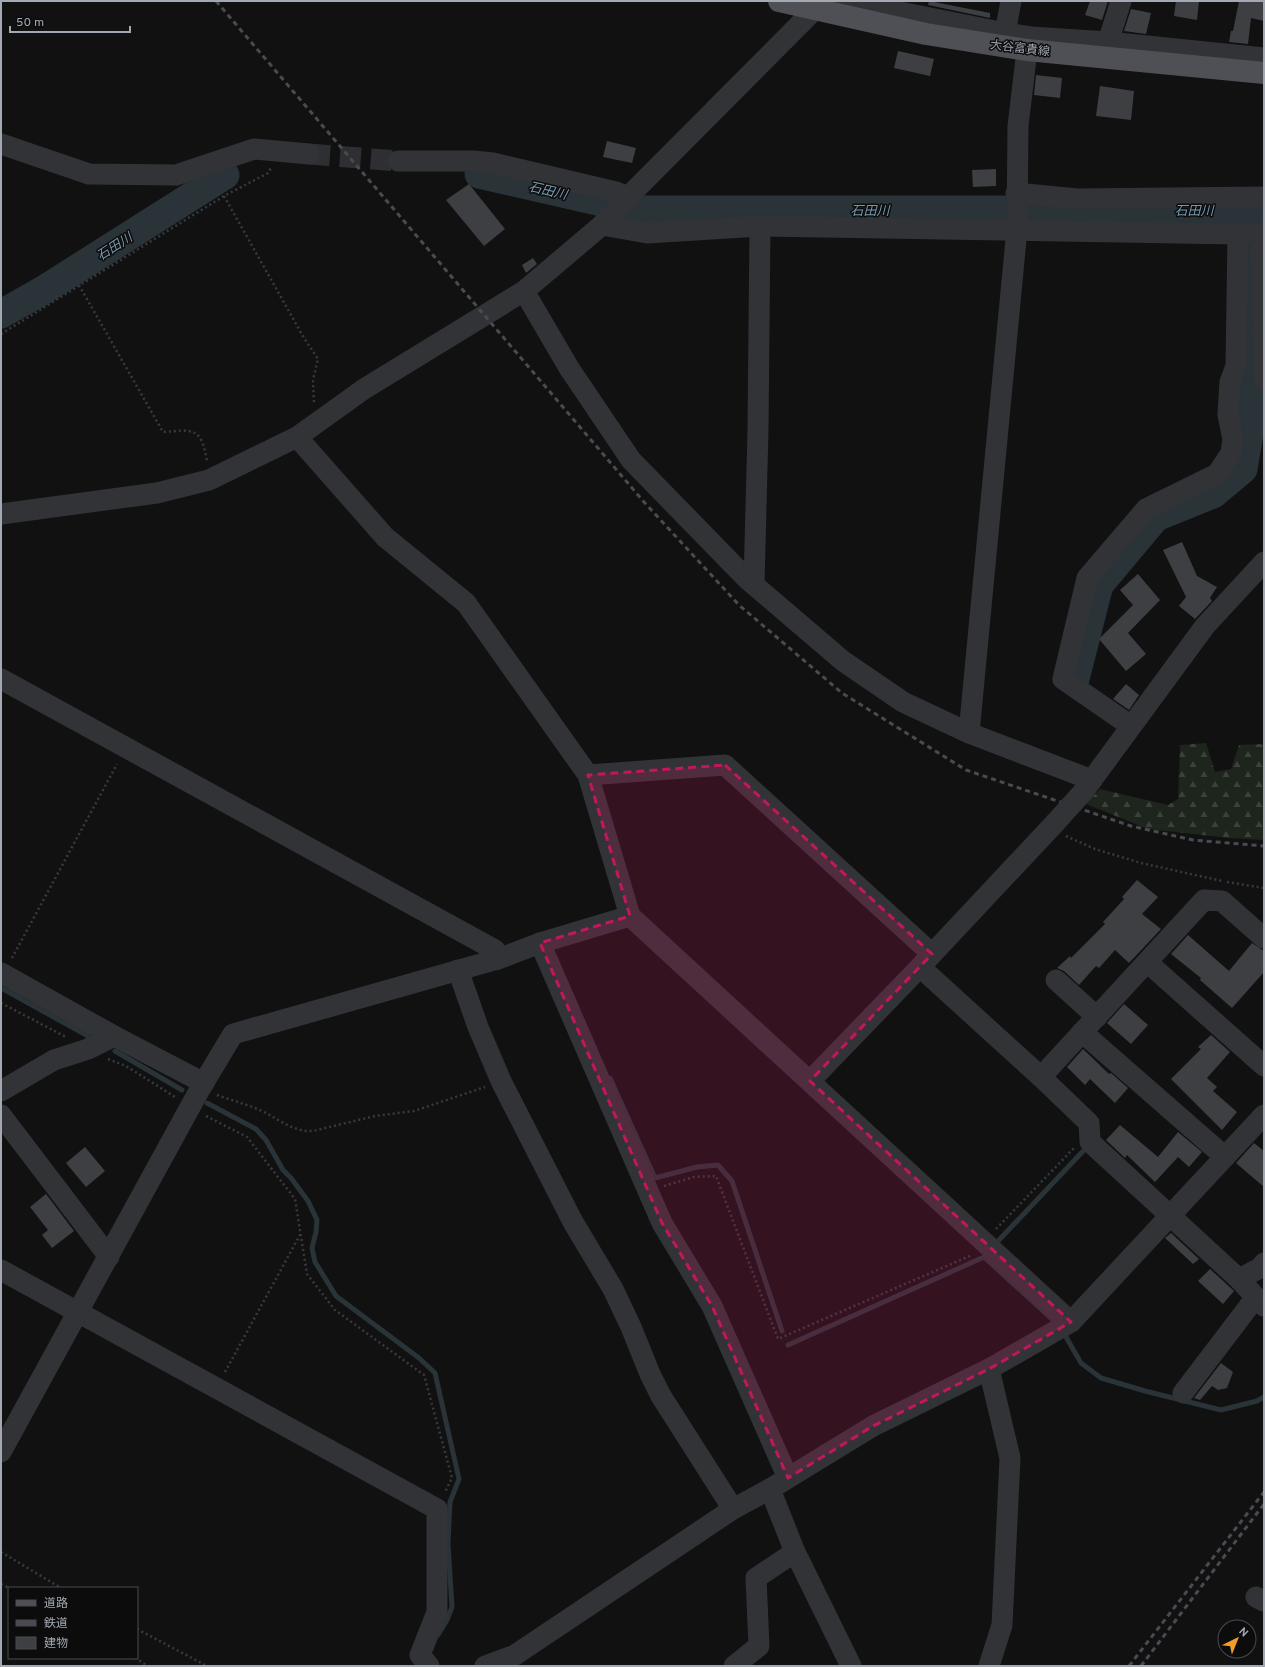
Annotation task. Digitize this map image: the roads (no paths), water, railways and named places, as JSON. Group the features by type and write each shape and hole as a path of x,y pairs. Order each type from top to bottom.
{"main road":[{"name":"大谷富貴線","path":"779,1 837,7 926,34 1027,50 1108,50 1264,73"}],"street":[{"path":"1005,33 1011,1"},
{"path":"1108,50 1121,1"},
{"path":"1,514 157,493 212,478 297,436 364,389 524,290 606,221 628,197 837,7 1108,50 1264,58"},
{"path":"969,733 1017,229 1016,196 1018,126 1027,50"},
{"path":"3,147 89,174 176,175 254,149 309,154"},
{"path":"398,161 473,161 493,163 628,197"},
{"path":"1016,196 1077,199 1264,197"},
{"path":"606,221 647,233 760,226 1017,229 1238,234 1262,233 1264,378"},
{"path":"754,584 758,430 760,226"},
{"path":"1131,726 1063,679 1087,578 1146,509 1217,474 1231,453 1233,439 1228,415 1230,382 1236,366 1238,234"},
{"path":"524,290 569,368 631,460 754,584 843,661 903,702 1087,786"},
{"path":"297,436 385,537 466,603 588,775 630,916 1071,1322"},
{"path":"810,1081 926,961 1052,826 1087,786 1205,626 1264,562"},
{"path":"1,679 495,950 498,959"},
{"path":"588,775 725,765 926,961 1041,1077 1089,1123 1090,1142 1239,1279 1260,1302 1183,1393"},
{"path":"1041,1077 1204,900 1222,901 1264,938"},
{"path":"1,1452 232,1034 498,959 540,943 630,916"},
{"path":"540,943 662,1223 712,1306 788,1478"},
{"path":"1147,962 1264,1066"},
{"path":"458,970 478,1027 501,1081 573,1222 613,1289 660,1396 733,1509"},
{"path":"2,974 202,1086"},
{"path":"1056,980 1097,1017"},
{"path":"1082,1032 1225,1157"},
{"path":"1,1091 54,1060 88,1049 114,1036"},
{"path":"1,1115 109,1257"},
{"path":"485,1666 515,1654 733,1509 770,1489 873,1426 989,1369 1071,1322 1225,1157 1259,1128"},
{"path":"1239,1279 1260,1268 1264,1263"},
{"path":"1,1270 437,1509 437,1612 420,1655 429,1666"},
{"path":"989,1369 1010,1458 1002,1625 989,1666"},
{"path":"770,1489 795,1552 851,1666"},
{"path":"734,1666 759,1646 756,1578 795,1552"}],"waterway":[{"name":"石田川","path":"479,174 637,210 1264,210"},
{"name":"石田川","path":"1,314 42,291 225,175"},
{"path":"1075,679 1099,585 1156,517 1213,494 1243,469 1251,421 1248,242"},
{"path":"1,988 88,1036"},
{"path":"115,1051 182,1090"},
{"path":"610,1078 655,1178 697,1167 718,1165 732,1181 782,1331"},
{"path":"207,1103 256,1129 266,1140 283,1170 291,1178 308,1201 317,1220 312,1248 315,1262 336,1296 419,1358 435,1373 459,1479 450,1502 448,1544 452,1607 447,1620 438,1635"},
{"path":"999,1240 1086,1148"},
{"path":"788,1345 984,1257 1053,1320"},
{"path":"1066,1337 1081,1363 1101,1378 1145,1391 1221,1410 1257,1401 1264,1397"}],"tunnel":[{"path":"309,154 398,161"}],"railway":[{"path":"216,1 644,502 739,605 842,693 966,770 1131,826 1193,840 1264,846"},
{"path":"1129,1666 1264,1492"},
{"path":"1141,1666 1264,1504"}]}
